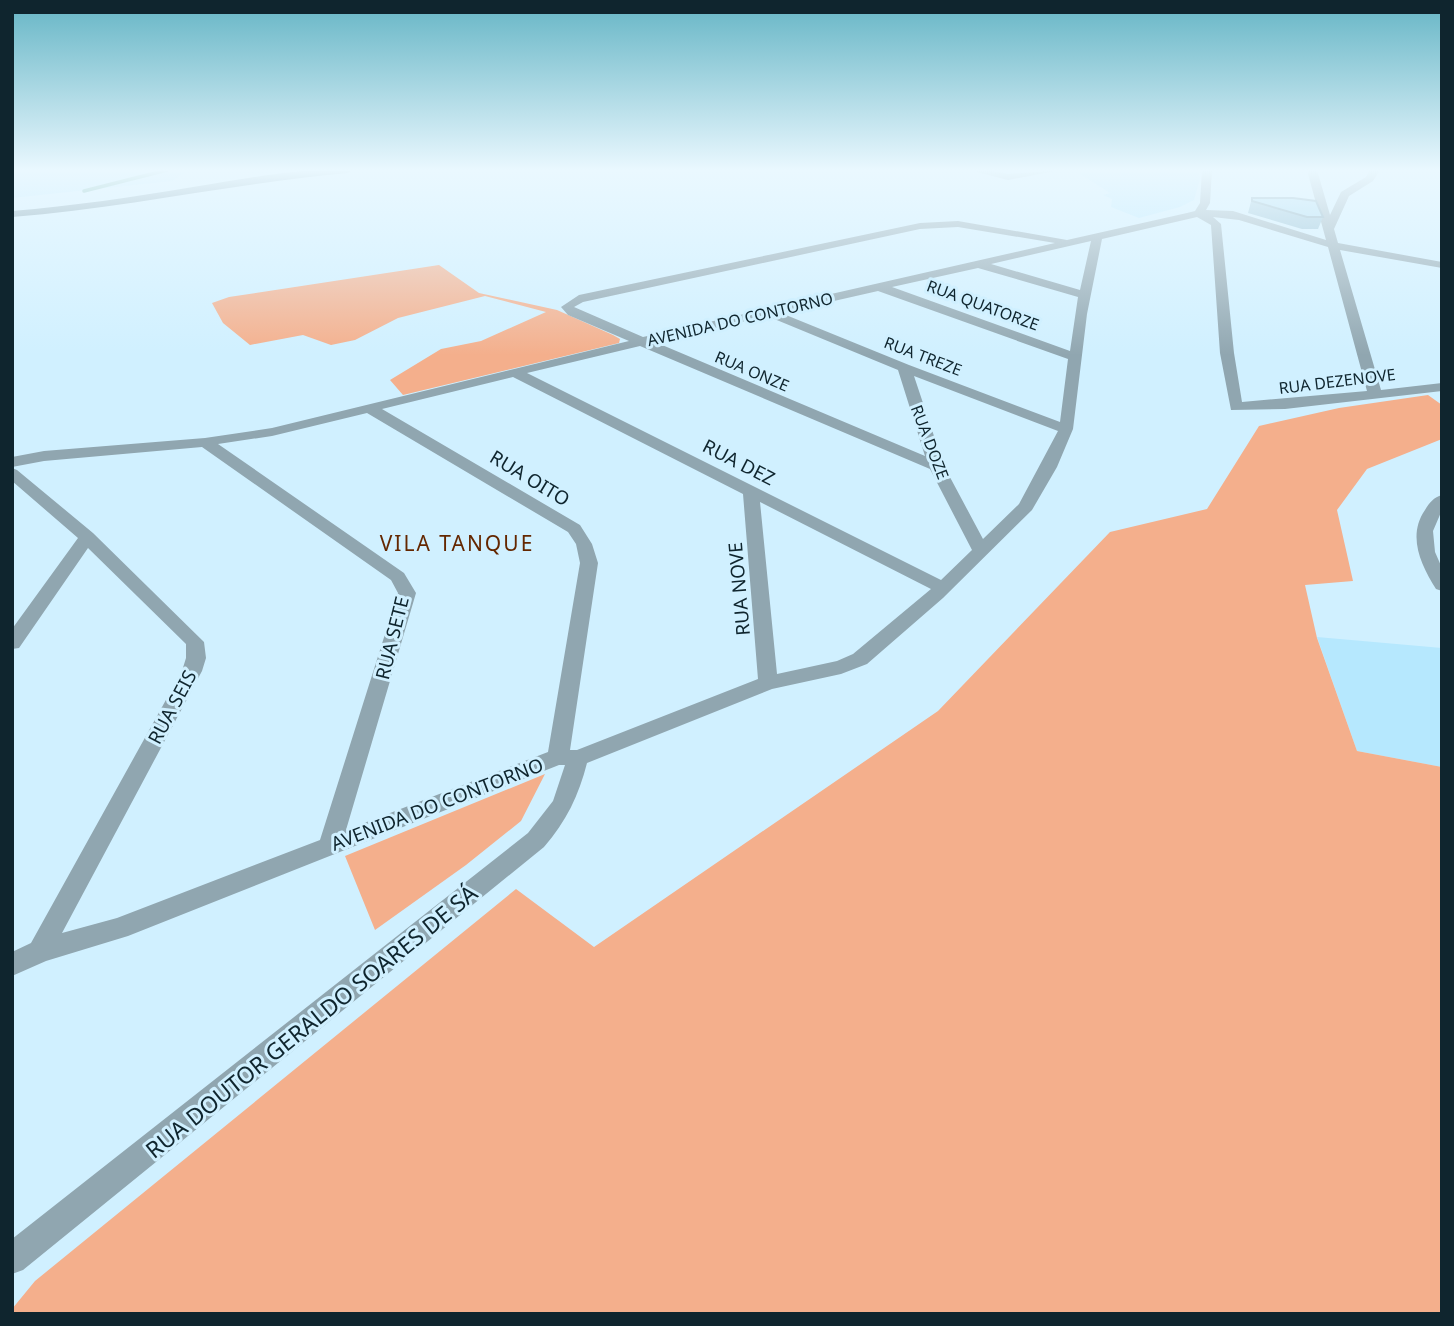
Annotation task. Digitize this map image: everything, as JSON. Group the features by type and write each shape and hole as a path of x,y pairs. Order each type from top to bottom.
{"street":[{"name":"RUA ONZE","path":"893,232 579,299 568,307 572,312 639,342 936,466"},
{"name":"RUA ONZE","path":"1004,232 1070,243"},
{"name":"AVENIDA DO CONTORNO","path":"12,462 44,456 205,442 272,432 371,410 639,342 1116,232"},
{"name":"RUA DEZENOVE","path":"1217,232 1227,353 1236,407 1285,405 1442,387"},
{"path":"1290,232 1383,257 1442,265"},
{"path":"1330,232 1375,395"},
{"name":"AVENIDA DO CONTORNO","path":"12,965 40,951 119,928 330,845 768,683 841,667 860,659 943,588 1027,508 1066,429 1084,295 1097,237"},
{"path":"979,264 1084,295"},
{"name":"RUA QUATORZE","path":"879,286 1074,357"},
{"name":"RUA TREZE","path":"768,312 904,368 1066,429"},
{"name":"RUA DOZE","path":"904,368 936,466 981,551"},
{"name":"RUA DEZ","path":"516,373 943,588"},
{"name":"RUA OITO","path":"371,410 573,529 584,544 589,563 568,757"},
{"name":"RUA SETE","path":"205,442 398,577 407,593 330,845"},
{"name":"RUA SEIS","path":"12,473 88,537 195,642 196,658 192,671 40,951"},
{"name":"RUA NOVE","path":"751,492 768,683"},
{"path":"1442,500 1424,526 1424,553 1442,584"},
{"path":"12,643 88,537"},
{"name":"RUA DOUTOR GERALDO SOARES DE SÁ","path":"12,1259 536,840 552,824 566,802 568,757"}],"shaded area":[{"path":"439,265 479,293 557,310 613,335 620,339 619,343 403,395 390,380 441,349 481,341 546,312 485,296 398,318 355,340 331,345 303,335 250,345 223,323 212,303 229,297"},
{"path":"1428,395 1442,405 1442,439 1367,469 1337,510 1353,581 1305,585 1317,638 1357,751 1442,767 1442,1314 12,1314 12,1309 35,1281 516,889 594,947 938,711 1110,532 1207,509 1259,426 1339,408"},
{"path":"1317,637 1442,648 1442,767 1357,751"},
{"path":"545,774 521,821 466,865 375,930 345,856"}],"district":[{"name":"VILA TANQUE","path":"457,543"}]}
